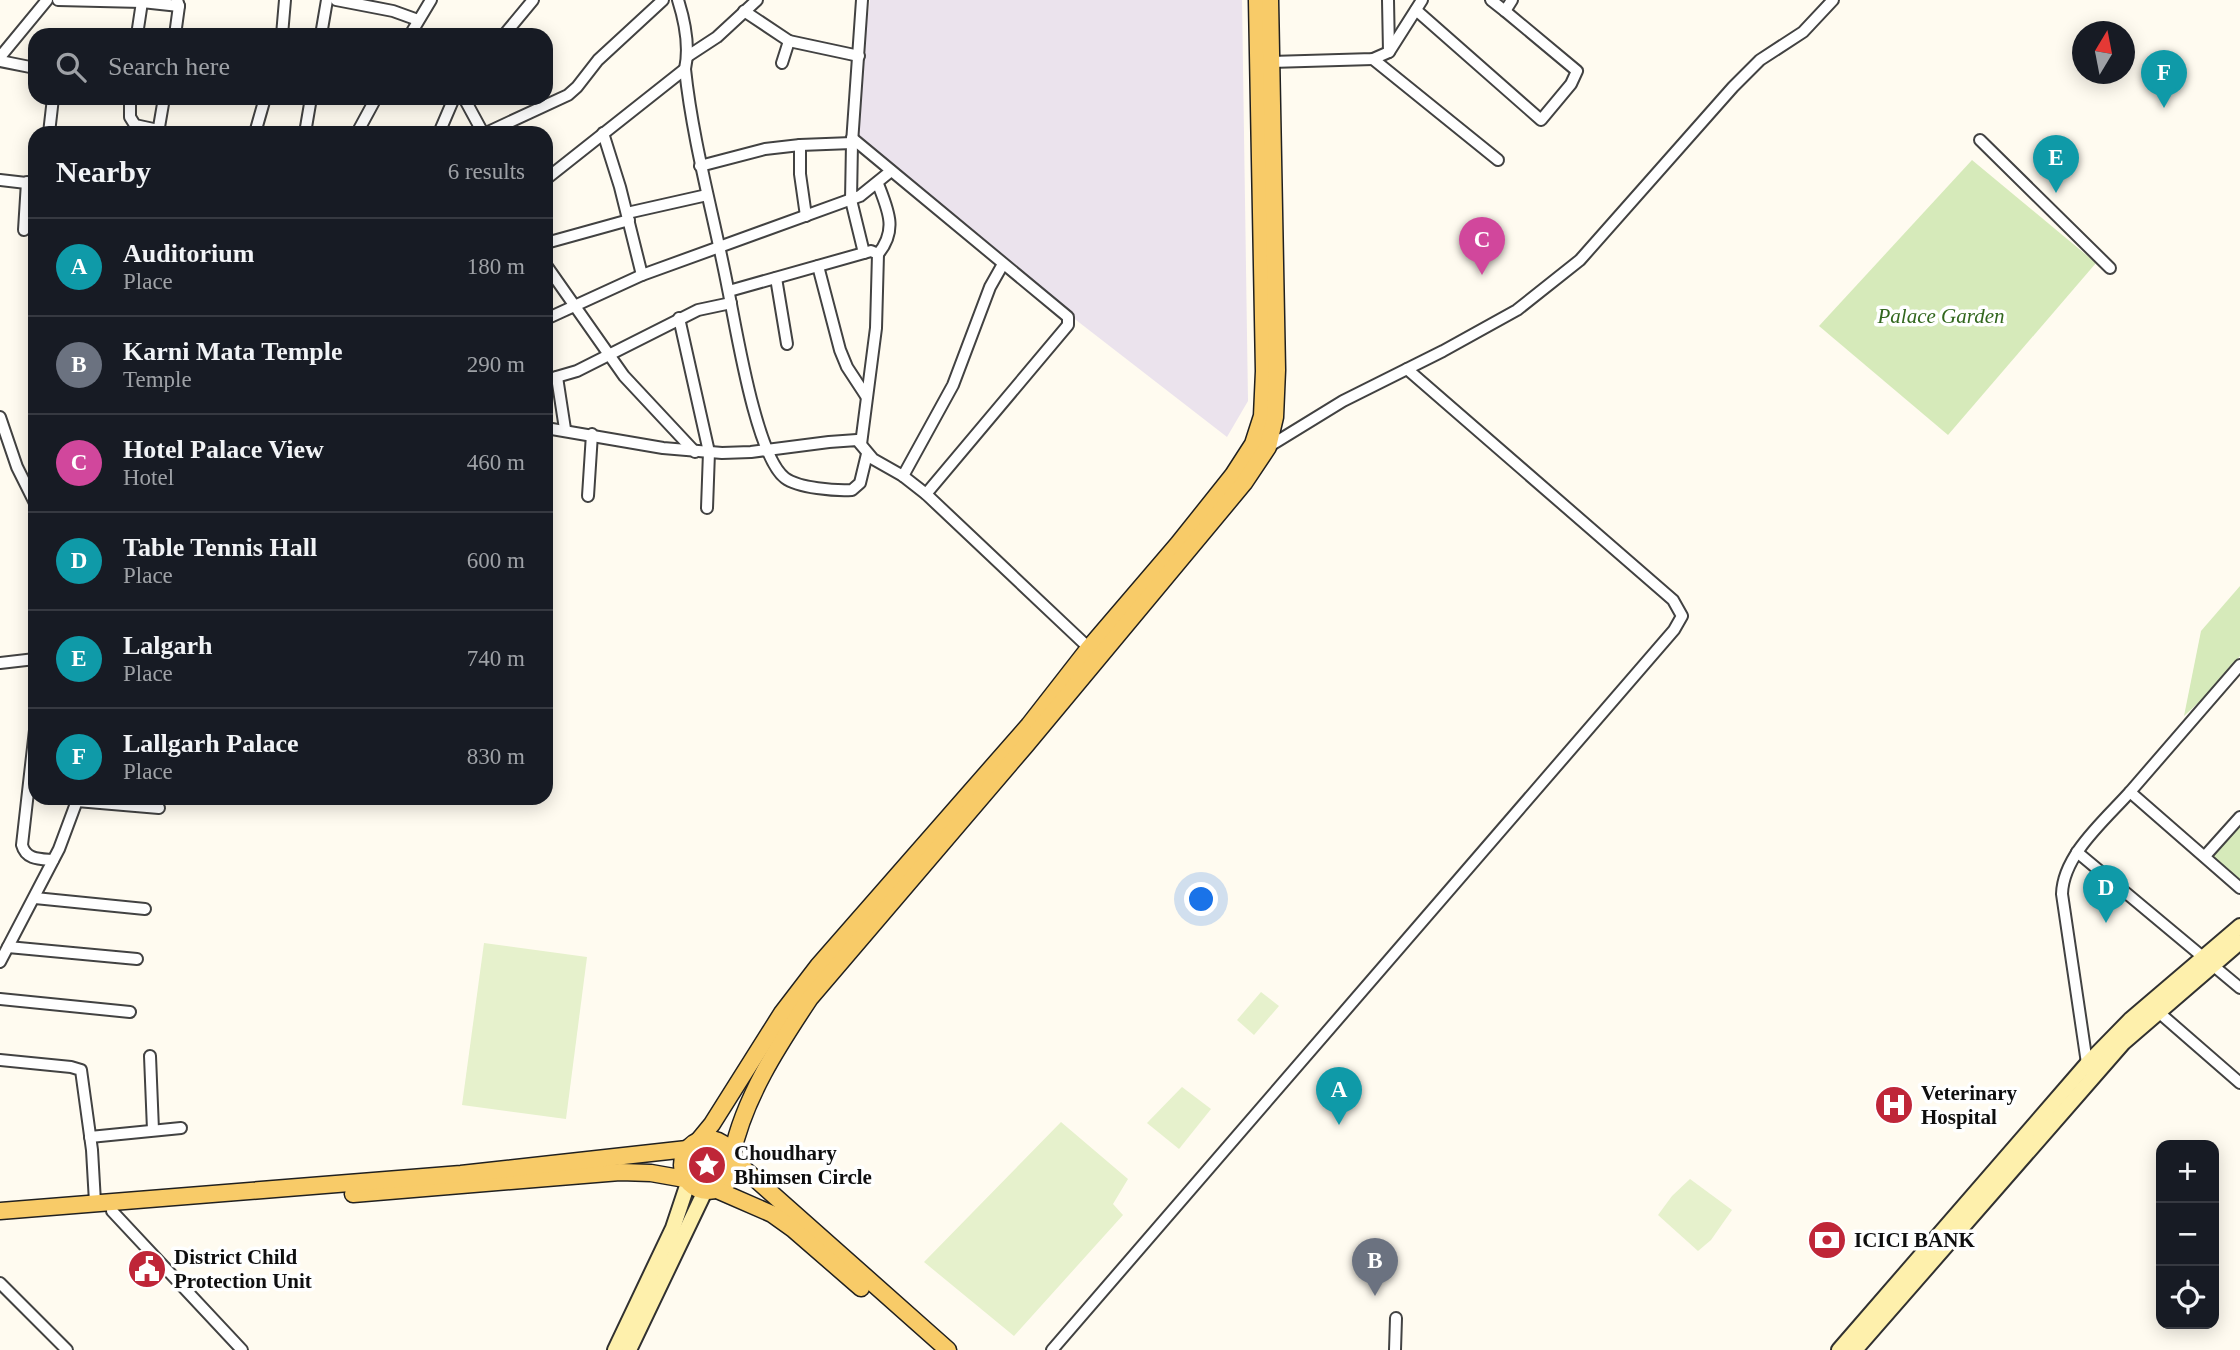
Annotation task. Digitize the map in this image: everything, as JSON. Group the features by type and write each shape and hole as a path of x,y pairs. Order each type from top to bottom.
{"main road":[{"path":"687,1181 682,1160 719,1114 782,1013 818,966 1029,725 1089,648 1178,544 1233,475 1253,444 1262,416 1264,371 1257,0"},
{"path":"711,1190 730,1179 737,1134 749,1105 784,1036 810,998 1026,746 1244,483 1268,447 1275,417 1278,370 1270,0"},
{"path":"0,1211 461,1174 714,1140 727,1148 733,1157 948,1350"},
{"path":"0,1220 620,1172 651,1173 687,1181 772,1214 793,1229 932,1350"}],"street":[{"path":"28,66 0,59 47,0"},
{"path":"58,0 178,3 176,28"},
{"path":"283,28 285,0"},
{"path":"322,28 327,0"},
{"path":"336,0 418,20"},
{"path":"398,13 404,0"},
{"path":"414,28 431,0"},
{"path":"509,28 533,0"},
{"path":"553,102 577,87 598,60 663,0"},
{"path":"678,0 684,18 688,56 685,69 700,166 730,297 739,350 768,451 784,477 804,485 844,491 852,490 860,483 867,454"},
{"path":"688,56 717,37 757,0"},
{"path":"862,0 852,141 851,200 864,253"},
{"path":"1388,0 1389,52"},
{"path":"1271,62 1373,59 1389,52 1419,5 1541,120 1577,71 1491,0"},
{"path":"1505,11 1512,0"},
{"path":"1268,447 1343,401 1517,310 1580,260 1733,87 1760,60 1803,32 1833,0"},
{"path":"138,28 142,2"},
{"path":"744,11 789,41 859,56"},
{"path":"782,63 789,41"},
{"path":"1373,59 1498,160"},
{"path":"553,173 685,69"},
{"path":"50,126 52,105"},
{"path":"130,105 130,117 139,126"},
{"path":"159,126 163,105"},
{"path":"257,126 263,105"},
{"path":"306,126 311,105"},
{"path":"361,126 372,105"},
{"path":"442,126 451,105"},
{"path":"468,105 480,126"},
{"path":"499,126 546,105"},
{"path":"603,133 628,216 642,275"},
{"path":"1980,140 2110,268"},
{"path":"700,166 765,149 852,141 1065,313 1068,325 926,494"},
{"path":"800,145 800,174 806,216"},
{"path":"553,316 642,275 851,200 869,192 891,171"},
{"path":"0,180 28,183"},
{"path":"861,444 876,328 878,254 888,238 891,222 878,184"},
{"path":"553,241 628,216 707,195"},
{"path":"24,230 28,203"},
{"path":"553,378 577,371 679,318 776,278 871,251 878,254"},
{"path":"904,476 953,386 990,287 1003,264"},
{"path":"818,266 840,350 852,376 866,396"},
{"path":"553,275 624,376 695,452"},
{"path":"776,278 787,344"},
{"path":"679,318 709,452 707,508"},
{"path":"1052,1350 1674,630 1682,615 1673,600 1407,369"},
{"path":"553,386 565,429"},
{"path":"0,417 4,444 28,489"},
{"path":"553,428 695,452 768,451 852,439 861,444 867,454 904,476 926,494 1089,648"},
{"path":"588,496 592,434"},
{"path":"0,663 28,660"},
{"path":"2090,1079 2062,894 2062,883 2067,869 2077,852 2239,668"},
{"path":"28,792 22,845 24,853 53,860"},
{"path":"2130,792 2240,888"},
{"path":"0,962 35,898 75,805"},
{"path":"128,805 159,808"},
{"path":"2205,856 2240,817"},
{"path":"2077,852 2240,988"},
{"path":"35,898 145,909"},
{"path":"1839,1350 2087,1064 2207,962 2240,926"},
{"path":"2207,962 2240,942"},
{"path":"8,947 137,959"},
{"path":"0,999 130,1012"},
{"path":"1855,1350 2153,1008"},
{"path":"2153,1008 2240,1083"},
{"path":"150,1056 153,1130"},
{"path":"0,1060 81,1070 95,1202"},
{"path":"90,1137 181,1128"},
{"path":"615,1350 673,1228 687,1181"},
{"path":"629,1350 711,1190"},
{"path":"112,1212 242,1350"},
{"path":"0,1283 66,1350"},
{"path":"1395,1350 1396,1318"}],"shaded area":[{"path":"870,0 1242,0 1248,401 1227,437 850,145"}],"green space":[{"name":"Palace Garden","path":"1972,160 2096,263 1948,435 1819,326"},
{"path":"2240,586 2240,656 2212,690 2184,716 2201,631"},
{"path":"2240,822 2240,881 2212,856"},
{"path":"484,943 587,957 566,1119 462,1105"},
{"path":"1261,992 1279,1006 1254,1035 1237,1020"},
{"path":"1182,1087 1211,1109 1179,1149 1147,1123"},
{"path":"1061,1122 1128,1179 1113,1204 1123,1215 1014,1336 924,1262"},
{"path":"1690,1179 1732,1210 1711,1240 1698,1251 1658,1215 1672,1196"}],"place":[{"name":"Lallgarh Palace","path":"2164,108"},
{"name":"Lalgarh","path":"2056,193"},
{"name":"Hotel Palace View","path":"1482,275"},
{"name":"Table Tennis Hall","path":"2106,923"},
{"name":"Veterinary Hospital","path":"1894,1105"},
{"name":"Auditorium","path":"1339,1125"},
{"name":"Choudhary Bhimsen Circle","path":"707,1165"},
{"name":"ICICI BANK","path":"1827,1240"},
{"name":"District Child Protection Unit","path":"147,1269"},
{"name":"Karni Mata Temple","path":"1375,1296"}]}
